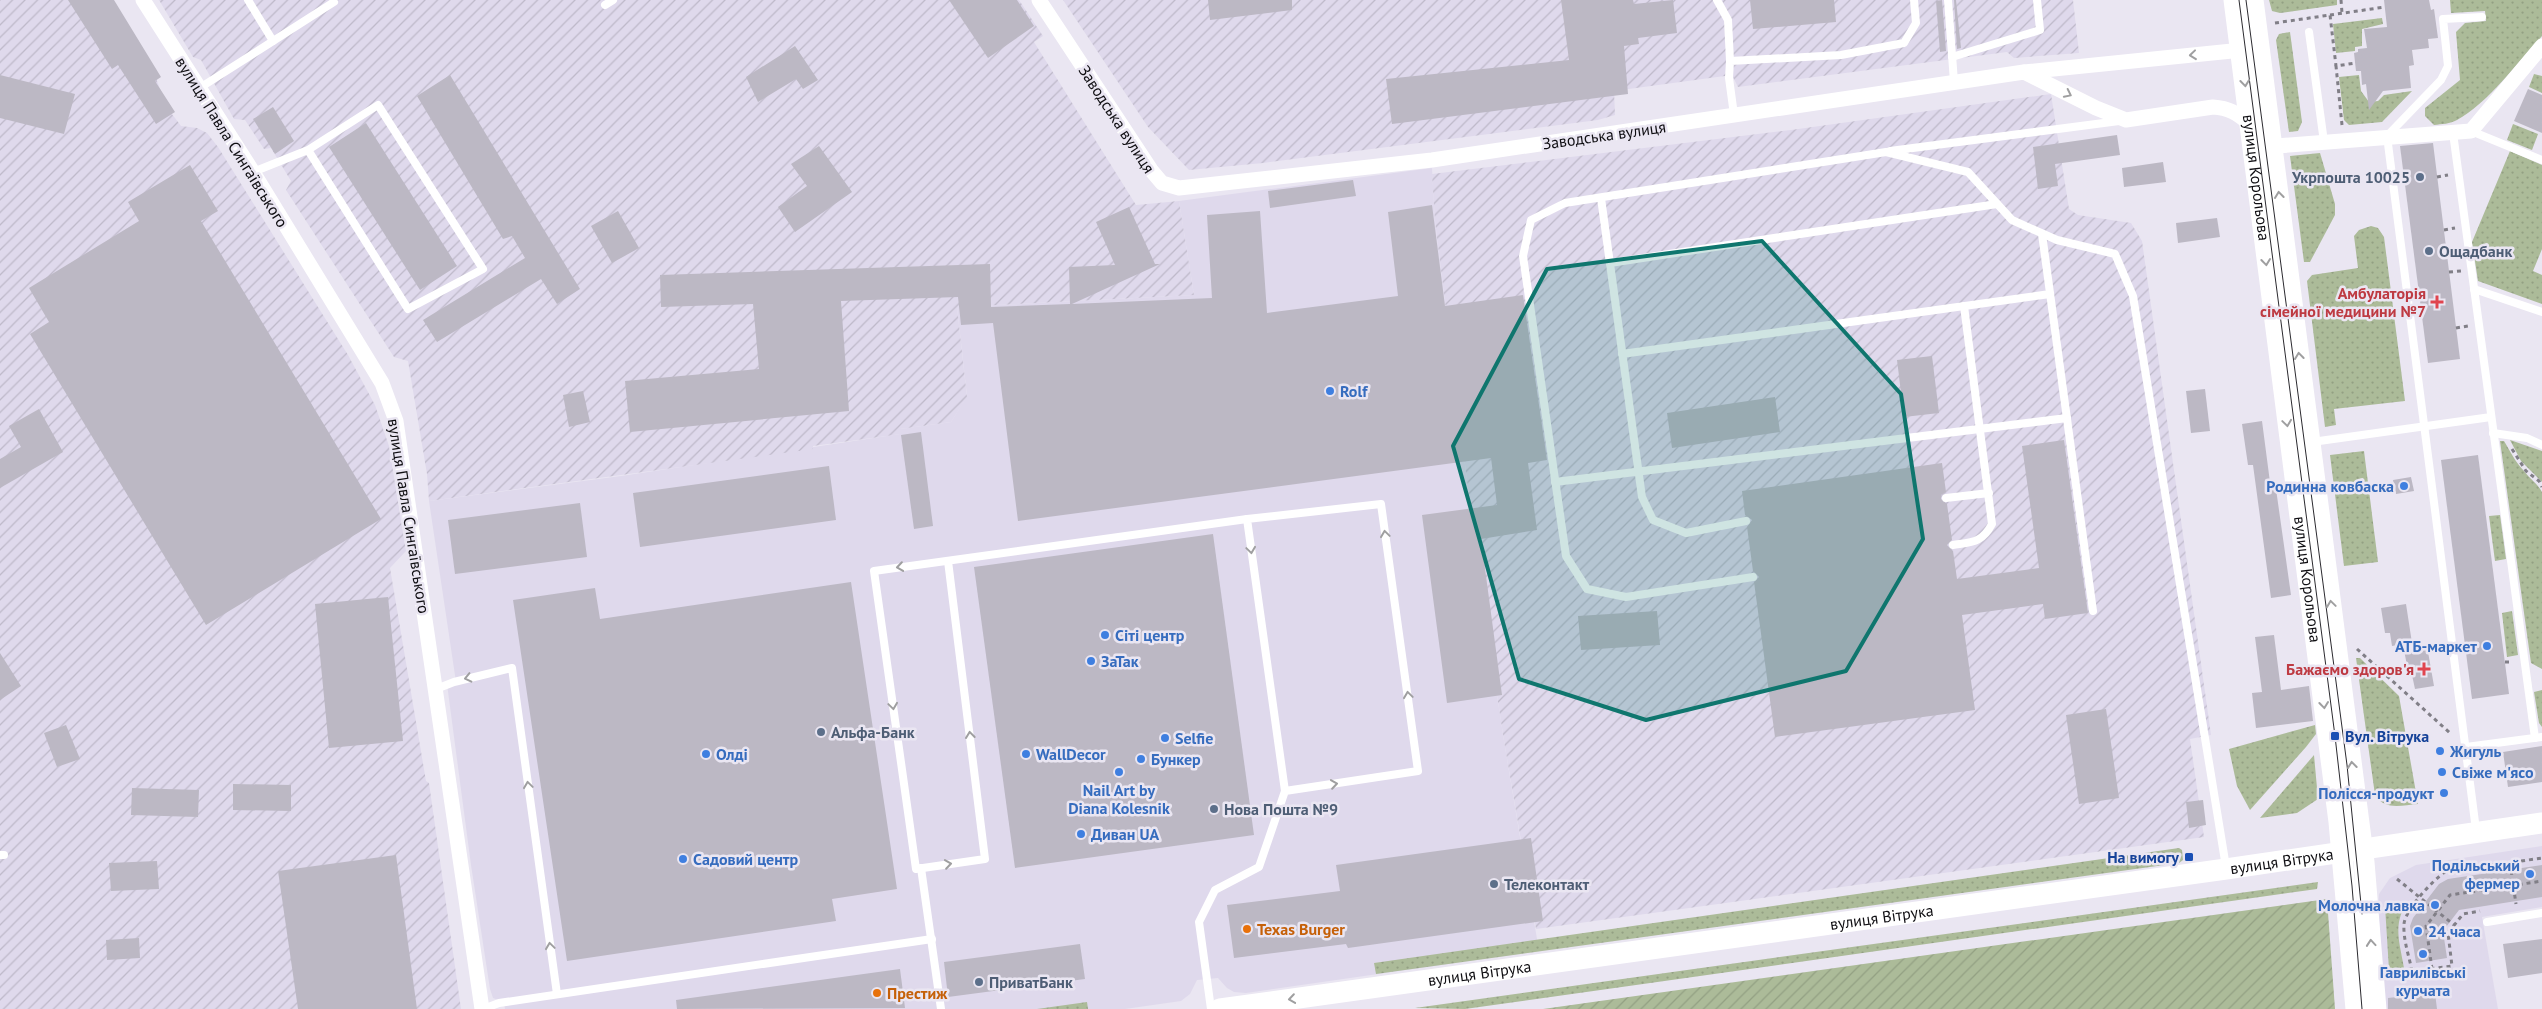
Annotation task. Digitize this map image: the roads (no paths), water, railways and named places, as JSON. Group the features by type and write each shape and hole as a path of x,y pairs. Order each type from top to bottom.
{"main road":[{"name":"вулиця Корольова","path":"2234,0 2242,50 2251,148 2300,444"},
{"name":"вулиця Корольова","path":"2253,0 2272,146 2300,444 2353,857 2376,1009"},
{"name":"вулиця Вітрука","path":"1220,1009 1246,1007 2226,869 2353,857 2477,832 2542,823"},
{"name":"вулиця Вітрука","path":"1312,1009 2353,857 2542,834"},
{"name":"вулиця Корольова","path":"2353,857 2344,869 2356,1009"}],"street":[{"name":"вулиця Павла Сингаївського","path":"143,0 253,172 382,383 396,421 483,1009"},
{"name":"Заводська вулиця","path":"1039,0 1151,170 1162,183 1171,187 1192,189 1432,160 2024,72 2242,50"},
{"path":"2251,148 2471,131 2542,46"},
{"path":"2024,72 2126,120 2224,107 2236,112 2250,124"}],"lane":[{"path":"248,0 273,41"},
{"path":"605,5 613,0"},
{"path":"1717,0 1728,20 1729,78 1734,115"},
{"path":"1730,61 1842,54 1904,43 1916,23 1914,0"},
{"path":"1948,0 1954,82"},
{"path":"1952,57 2040,30 2037,0"},
{"path":"198,88 334,2"},
{"path":"2477,832 2387,136 2441,80 2446,72 2448,66 2443,19 2482,17"},
{"path":"2309,32 2324,142"},
{"path":"253,172 308,150 378,105 483,269 408,310 308,150"},
{"path":"1753,577 1626,597 1586,589 1566,556 1555,482 1523,256 1532,220 1564,204 1886,152 2126,120"},
{"path":"2471,131 2542,160"},
{"path":"2453,133 2493,433 2539,737 2466,747"},
{"path":"1886,152 1968,172 2012,220 2057,240 2115,254 2133,296 2226,869"},
{"path":"1601,198 1642,497 1653,520 1686,533 1746,522"},
{"path":"1610,263 1998,204"},
{"path":"2042,234 2093,610"},
{"path":"2474,289 2542,312"},
{"path":"1622,354 2050,294"},
{"path":"1953,545 1975,542 1986,536 1992,524 1964,306"},
{"path":"2300,444 2491,417"},
{"path":"1555,482 2067,418"},
{"path":"2493,433 2527,438 2542,444"},
{"path":"1946,498 1989,493"},
{"path":"948,561 985,859 916,869 874,571 1247,519 1381,504 1418,771 1285,791"},
{"path":"1211,1009 1199,922 1215,890 1260,867 1285,791 1247,519"},
{"path":"436,689 454,682 512,668 557,994"},
{"path":"922,868 941,1009"},
{"path":"2486,922 2542,913"},
{"path":"483,1009 499,1003 932,939"}],"tram line":[{"path":"2239,0 2335,736 2352,886 2362,1009"},
{"path":"2246,0 2347,765 2362,914"}],"place":[{"name":"Укрпошта 10025","path":"2420,177"},
{"name":"Ощадбанк","path":"2429,251"},
{"name":"Амбулаторія сімейної медицини №7","path":"2437,302"},
{"name":"Rolf","path":"1330,391"},
{"name":"Родинна ковбаска","path":"2404,486"},
{"name":"Сіті центр","path":"1105,635"},
{"name":"АТБ-маркет","path":"2487,646"},
{"name":"ЗаТак","path":"1091,661"},
{"name":"Бажаємо здоров'я","path":"2424,669"},
{"name":"Альфа-Банк","path":"821,732"},
{"name":"Вул. Вітрука","path":"2335,736"},
{"name":"Selfie","path":"1165,738"},
{"name":"Жигуль","path":"2440,751"},
{"name":"Олді","path":"706,754"},
{"name":"WallDecor","path":"1026,754"},
{"name":"Бункер","path":"1141,759"},
{"name":"Nail Art by Diana Kolesnik","path":"1119,772"},
{"name":"Свіже м'ясо","path":"2442,772"},
{"name":"Полісся-продукт","path":"2444,793"},
{"name":"Нова Пошта №9","path":"1214,809"},
{"name":"Диван UA","path":"1081,834"},
{"name":"На вимогу","path":"2189,857"},
{"name":"Садовий центр","path":"683,859"},
{"name":"Подільський фермер","path":"2530,874"},
{"name":"Телеконтакт","path":"1494,884"},
{"name":"Молочна лавка","path":"2435,905"},
{"name":"Texas Burger","path":"1247,929"},
{"name":"24 часа","path":"2418,931"},
{"name":"Гаврилівські курчата","path":"2423,954"},
{"name":"ПриватБанк","path":"979,982"},
{"name":"Престиж","path":"877,993"}]}
